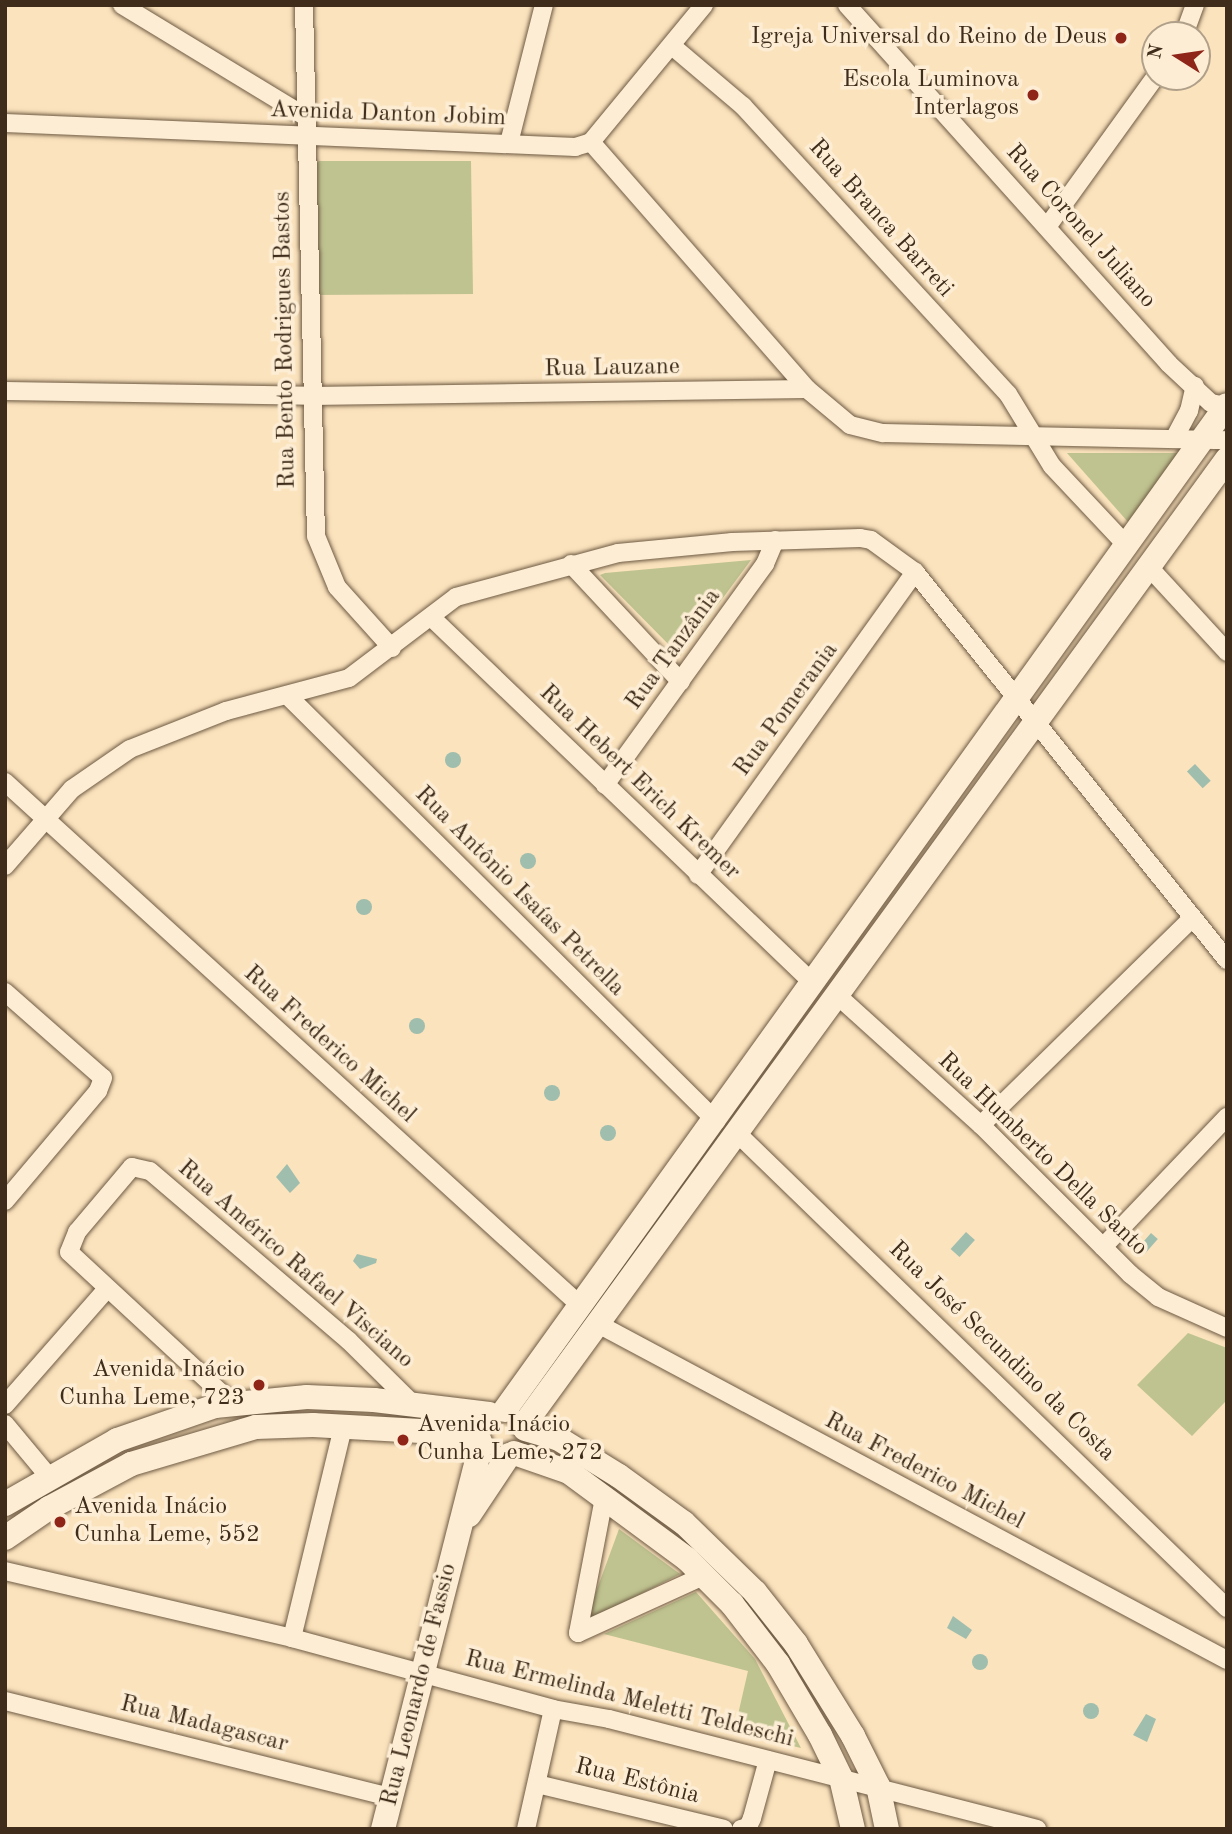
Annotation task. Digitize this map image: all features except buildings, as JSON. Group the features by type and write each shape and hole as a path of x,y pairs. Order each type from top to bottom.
{"street":[{"path":"122,5 306,117"},
{"name":"Rua Bento Rodrigues Bastos","path":"304,5 316,536 325,565 337,587 392,648"},
{"path":"509,143 544,5"},
{"path":"704,5 591,142 807,389 850,425 883,433 1036,439 1216,439"},
{"name":"Rua Coronel Juliano","path":"847,5 1169,364 1211,403 1227,406"},
{"name":"Rua Branca Barreti","path":"672,46 743,106 1008,394 1076,496 1128,547"},
{"path":"1047,227 1145,91"},
{"name":"Avenida Danton Jobim","path":"5,123 306,139 575,147 591,142"},
{"path":"1175,437 1189,411 1195,386"},
{"name":"Rua Lauzane","path":"5,391 311,396 807,389"},
{"path":"510,1420 582,1307 1019,698 1128,547 1216,439 1227,406"},
{"path":"480,1442 480,1425 510,1420 600,1325 1227,459"},
{"path":"5,866 72,789 130,749 226,711 289,697 349,678 456,597 618,553 775,540 860,538 871,540 915,572 1019,698 1191,919 1227,960"},
{"name":"Rua Tanzânia","path":"606,785 765,564 775,540"},
{"path":"571,564 681,682"},
{"path":"1148,566 1227,652"},
{"name":"Rua Pomerania","path":"698,875 915,572"},
{"name":"Rua Hebert Erich Kremer","path":"430,617 814,984"},
{"name":"Rua Antônio Isaías Petrella","path":"289,697 716,1121"},
{"name":"Rua Frederico Michel","path":"5,782 582,1307"},
{"path":"981,1125 1191,919"},
{"path":"5,1201 98,1091 103,1078 98,1070 6,995"},
{"name":"Rua Humberto Della Santo","path":"838,996 981,1125 1103,1247 1158,1297 1227,1328"},
{"path":"1103,1247 1227,1117"},
{"name":"Rua José Secundino da Costa","path":"738,1134 1227,1608"},
{"name":"Rua Américo Rafael Visciano","path":"232,1403 69,1252 71,1243 124,1172 140,1167 150,1171 349,1341 415,1406"},
{"path":"5,1405 107,1289"},
{"name":"Rua Frederico Michel","path":"600,1325 1227,1660"},
{"path":"5,1504 117,1440 232,1403 306,1397 415,1406 510,1420 559,1439 619,1476 684,1523 741,1578 796,1644 878,1786 887,1829"},
{"path":"510,1420 522,1445 511,1454"},
{"path":"5,1424 50,1478"},
{"path":"5,1538 49,1508 131,1464 201,1441 256,1427 421,1431 480,1442 490,1454 511,1454 569,1472 705,1575 778,1664 841,1778 853,1829"},
{"path":"292,1638 342,1427"},
{"path":"421,1431 450,1447 469,1480"},
{"name":"Rua Leonardo de Fassio","path":"383,1829 480,1442"},
{"name":"Rua Leonardo de Fassio","path":"457,1540 478,1497 511,1454"},
{"path":"604,1498 579,1633 705,1575"},
{"name":"Rua Ermelinda Meletti Teldeschi","path":"5,1571 292,1638 554,1709 878,1786 1037,1829"},
{"name":"Rua Madagascar","path":"5,1701 391,1797"},
{"path":"526,1829 554,1709"},
{"path":"741,1829 748,1827 752,1818 768,1760"},
{"name":"Rua Estônia","path":"537,1784 724,1829"}],"green space":[{"path":"319,161 471,161 473,294 312,295 310,169"},
{"path":"1067,453 1182,453 1128,522"},
{"path":"751,560 680,656 600,575 605,573"},
{"path":"1188,1333 1227,1348 1227,1400 1192,1436 1137,1385"},
{"path":"619,1529 680,1574 585,1622"},
{"path":"696,1592 755,1659 801,1748 734,1732 748,1671 604,1634"}],"shaded area":[{"path":"453,752 459,754 459,766 453,768 447,766 445,760 447,754"},
{"path":"1195,764 1211,781 1203,788 1187,772"},
{"path":"528,853 534,855 534,867 528,869 522,867 520,861 522,855"},
{"path":"364,899 370,901 370,913 364,915 358,913 356,907 358,901"},
{"path":"417,1018 423,1020 423,1032 417,1034 411,1032 409,1026 411,1020"},
{"path":"552,1085 558,1087 558,1099 552,1101 546,1099 544,1093 546,1087"},
{"path":"608,1125 614,1127 614,1139 608,1141 602,1139 600,1133 602,1127"},
{"path":"287,1164 300,1183 290,1193 276,1177"},
{"path":"966,1232 975,1240 960,1257 951,1249"},
{"path":"1151,1233 1158,1239 1145,1254 1138,1248"},
{"path":"357,1254 377,1259 376,1263 360,1269 353,1261"},
{"path":"953,1616 972,1630 966,1639 947,1628"},
{"path":"980,1654 986,1656 986,1668 980,1670 974,1668 972,1662 974,1656"},
{"path":"1091,1703 1097,1705 1097,1717 1091,1719 1085,1717 1083,1711 1085,1705"},
{"path":"1146,1714 1156,1719 1147,1742 1133,1735"}],"place":[{"name":"Igreja Universal do Reino de Deus","path":"1121,38"},
{"name":"Escola Luminova Interlagos","path":"1033,95"},
{"name":"Avenida Inácio Cunha Leme, 723","path":"259,1385"},
{"name":"Avenida Inácio Cunha Leme, 272","path":"403,1440"},
{"name":"Avenida Inácio Cunha Leme, 552","path":"60,1522"}]}
